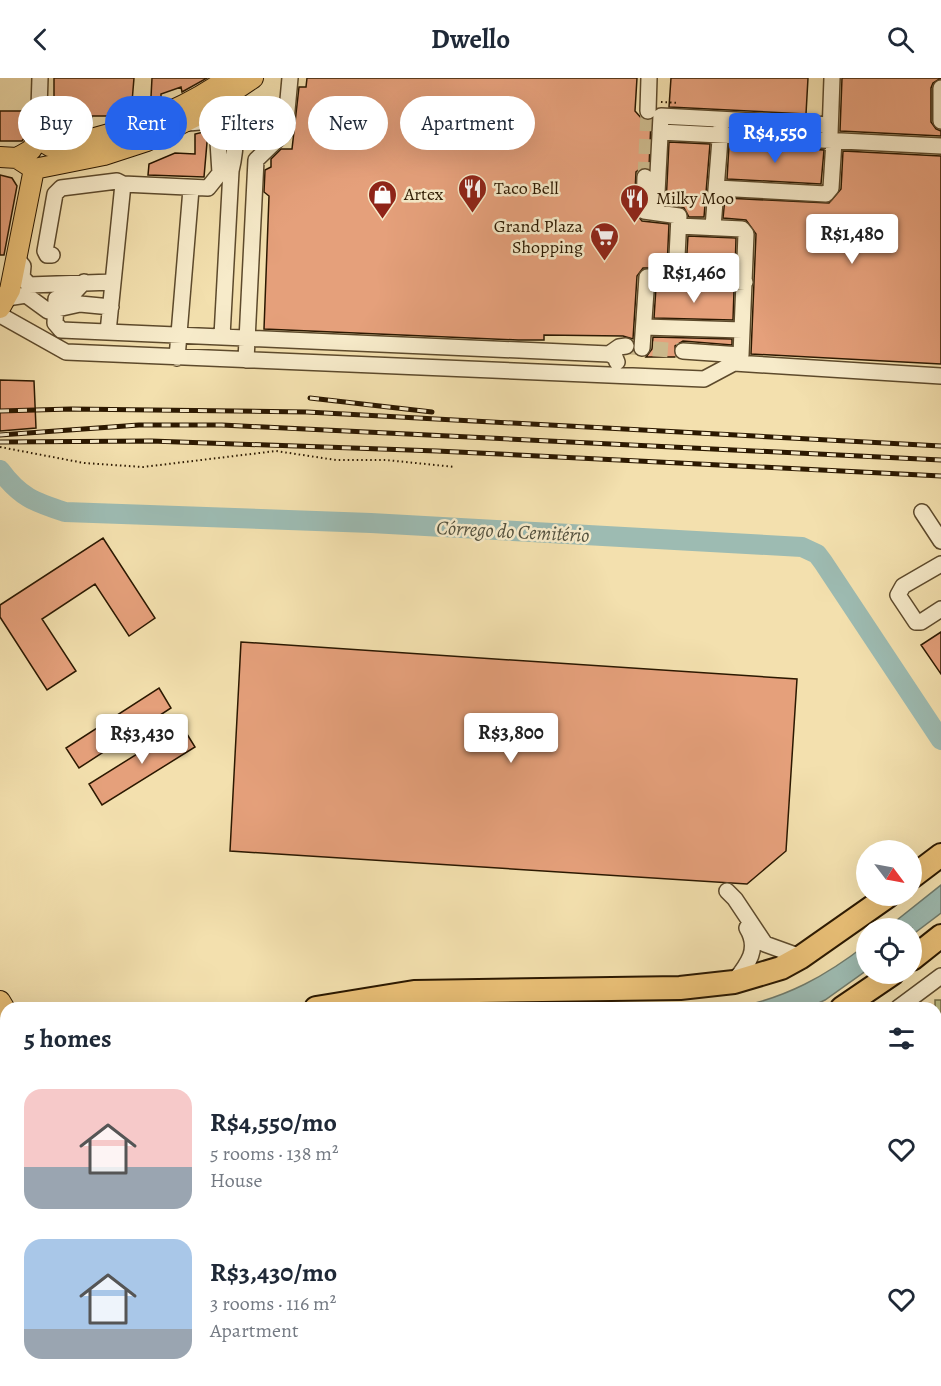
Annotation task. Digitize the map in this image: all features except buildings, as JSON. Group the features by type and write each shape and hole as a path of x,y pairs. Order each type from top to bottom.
{"highway":[{"path":"922,869 941,855"},
{"path":"353,1002 414,992 680,988 734,982 781,968 801,957 874,906"},
{"path":"922,951 941,936"},
{"path":"851,1002 877,984"}],"main road":[{"path":"93,139 158,117 231,83 253,78"},
{"path":"187,120 231,83"},
{"path":"8,157 31,150"},
{"path":"2,307 16,258 34,169 56,150"},
{"path":"8,157 34,169 119,150"}],"street":[{"path":"39,96 40,78"},
{"path":"246,360 256,160 285,132 290,78"},
{"path":"650,78 660,132 656,212"},
{"path":"717,188 826,194 831,188 832,78"},
{"path":"222,336 230,184 235,159 236,113 231,83"},
{"path":"940,121 941,88"},
{"path":"656,111 722,118 831,135 941,146"},
{"path":"713,227 722,118"},
{"path":"187,123 207,120 217,126 220,173 210,186"},
{"path":"660,132 721,135 831,135"},
{"path":"235,159 244,154 256,160"},
{"path":"228,215 236,201 238,168 235,159"},
{"path":"645,177 643,209 678,214 676,278"},
{"path":"52,255 47,255 45,251 52,207 58,189 64,186 117,181 123,184 191,189 230,184"},
{"path":"95,353 111,307 123,184"},
{"path":"177,358 191,189"},
{"path":"679,226 745,230 741,354 683,351"},
{"path":"16,258 23,264 22,276 29,285 113,282"},
{"path":"601,376 625,353 644,327 645,279 649,276 745,282"},
{"path":"84,282 71,296 56,299 55,323 61,330 625,353"},
{"path":"111,307 80,304 48,311 24,295 2,307 7,321 24,326 60,351 707,380 734,363 941,376"},
{"path":"644,327 742,330"},
{"path":"707,354 724,347 725,337 718,330"},
{"path":"266,361 268,340"},
{"path":"492,371 498,363 497,349"},
{"path":"514,349 509,363 514,372"},
{"path":"922,512 941,541"},
{"path":"941,564 903,586 898,595 916,622 921,622 941,609"},
{"path":"734,982 750,960 754,944 753,937 727,891 765,944 801,957"},
{"path":"906,1002 941,976"}],"path":[{"path":"656,111 683,103"},
{"path":"0,447 84,463 143,467 276,451 336,460 386,460 455,467"},
{"path":"0,1127 0,1139"}],"water":[{"path":"941,885 941,913 922,927 922,918 900,918 915,906 922,906 922,900"},
{"path":"856,952 856,978 825,1000 821,1002 759,1002 788,992 821,976"}],"waterway":[{"name":"Córrego do Cemitério","path":"0,470 21,493 65,512 371,523 802,547 817,554 823,562 941,740"}],"tunnel":[{"path":"645,177 648,111"},
{"path":"630,347 683,351"}],"railway":[{"path":"310,398 432,412"},
{"path":"0,411 71,409 307,412 941,446"},
{"path":"0,435 139,425 222,425 941,460"},
{"path":"0,442 151,441 437,451 941,476"}],"place":[{"name":"Taco Bell","path":"473,214"},
{"name":"Artex","path":"383,220"},
{"name":"Milky Moo","path":"635,224"},
{"name":"Grand Plaza Shopping","path":"604,262"}]}
